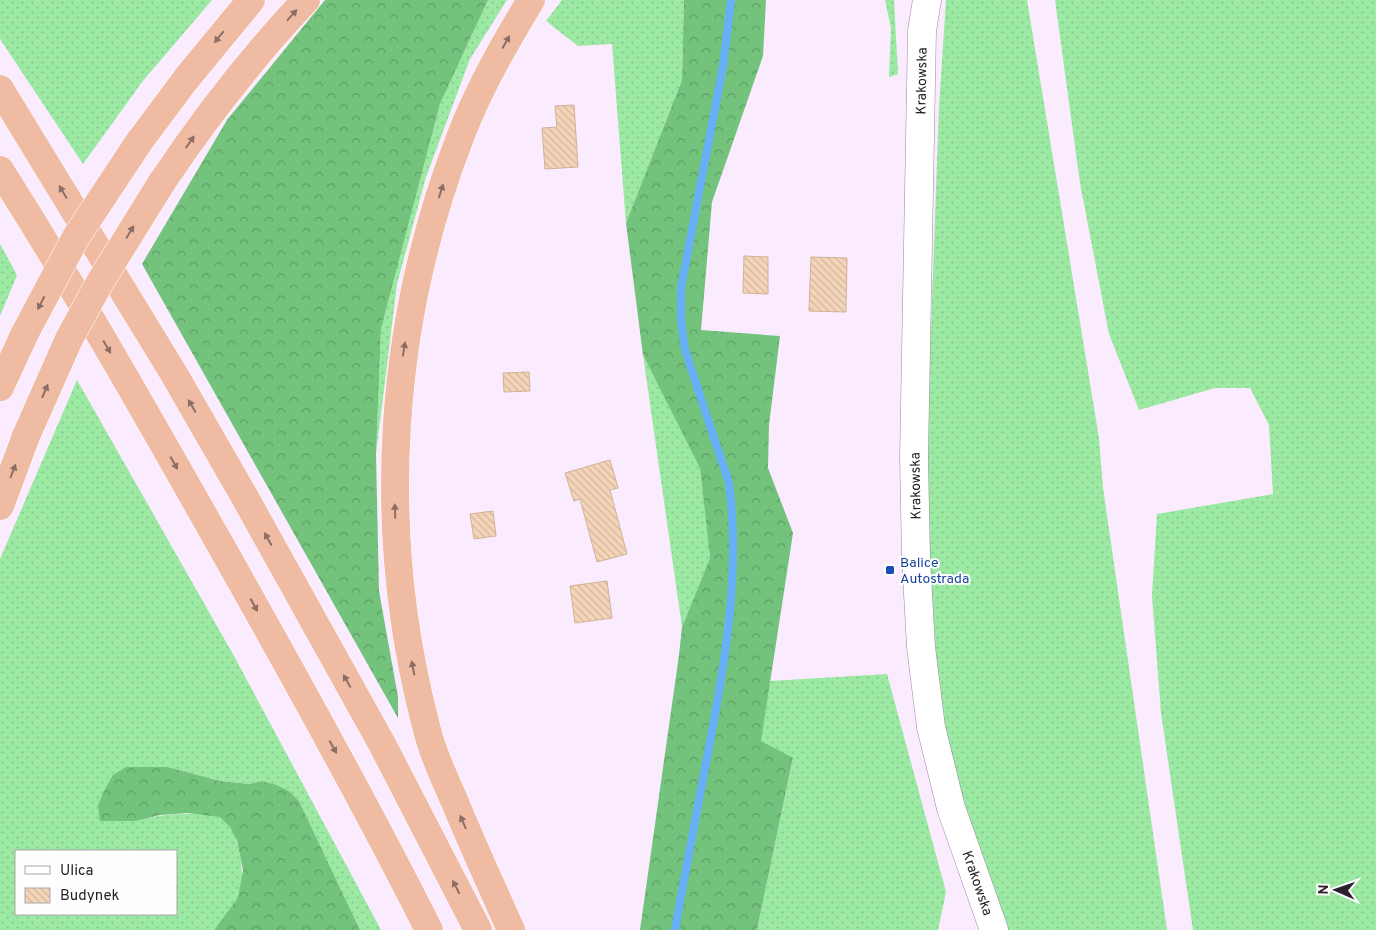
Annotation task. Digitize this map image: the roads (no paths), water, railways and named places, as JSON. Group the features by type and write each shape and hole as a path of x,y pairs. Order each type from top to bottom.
{"highway":[{"path":"0,387 46,292 76,237 138,142 191,72 250,0"},
{"path":"0,506 26,436 47,387 73,331 100,282 162,182 192,138 238,79 306,0"},
{"path":"511,930 462,818 425,725 402,614 395,515 395,442 404,346 425,245 442,188 462,133 483,87 505,43 531,0"},
{"path":"0,90 174,374 243,494 382,744 478,930"},
{"path":"0,170 40,234 160,438 322,727 429,930"},
{"path":"410,892 420,930"}],"street":[{"name":"Krakowska","path":"916,0 922,31"},
{"name":"Krakowska","path":"927,0 922,31 914,457 916,558 921,647 931,727 951,808 994,930"}],"waterway":[{"path":"675,930 725,656 732,587 733,552 729,483 685,350 681,319 681,288 723,66 731,0"}],"place":[{"name":"Balice Autostrada","path":"890,570"}]}
